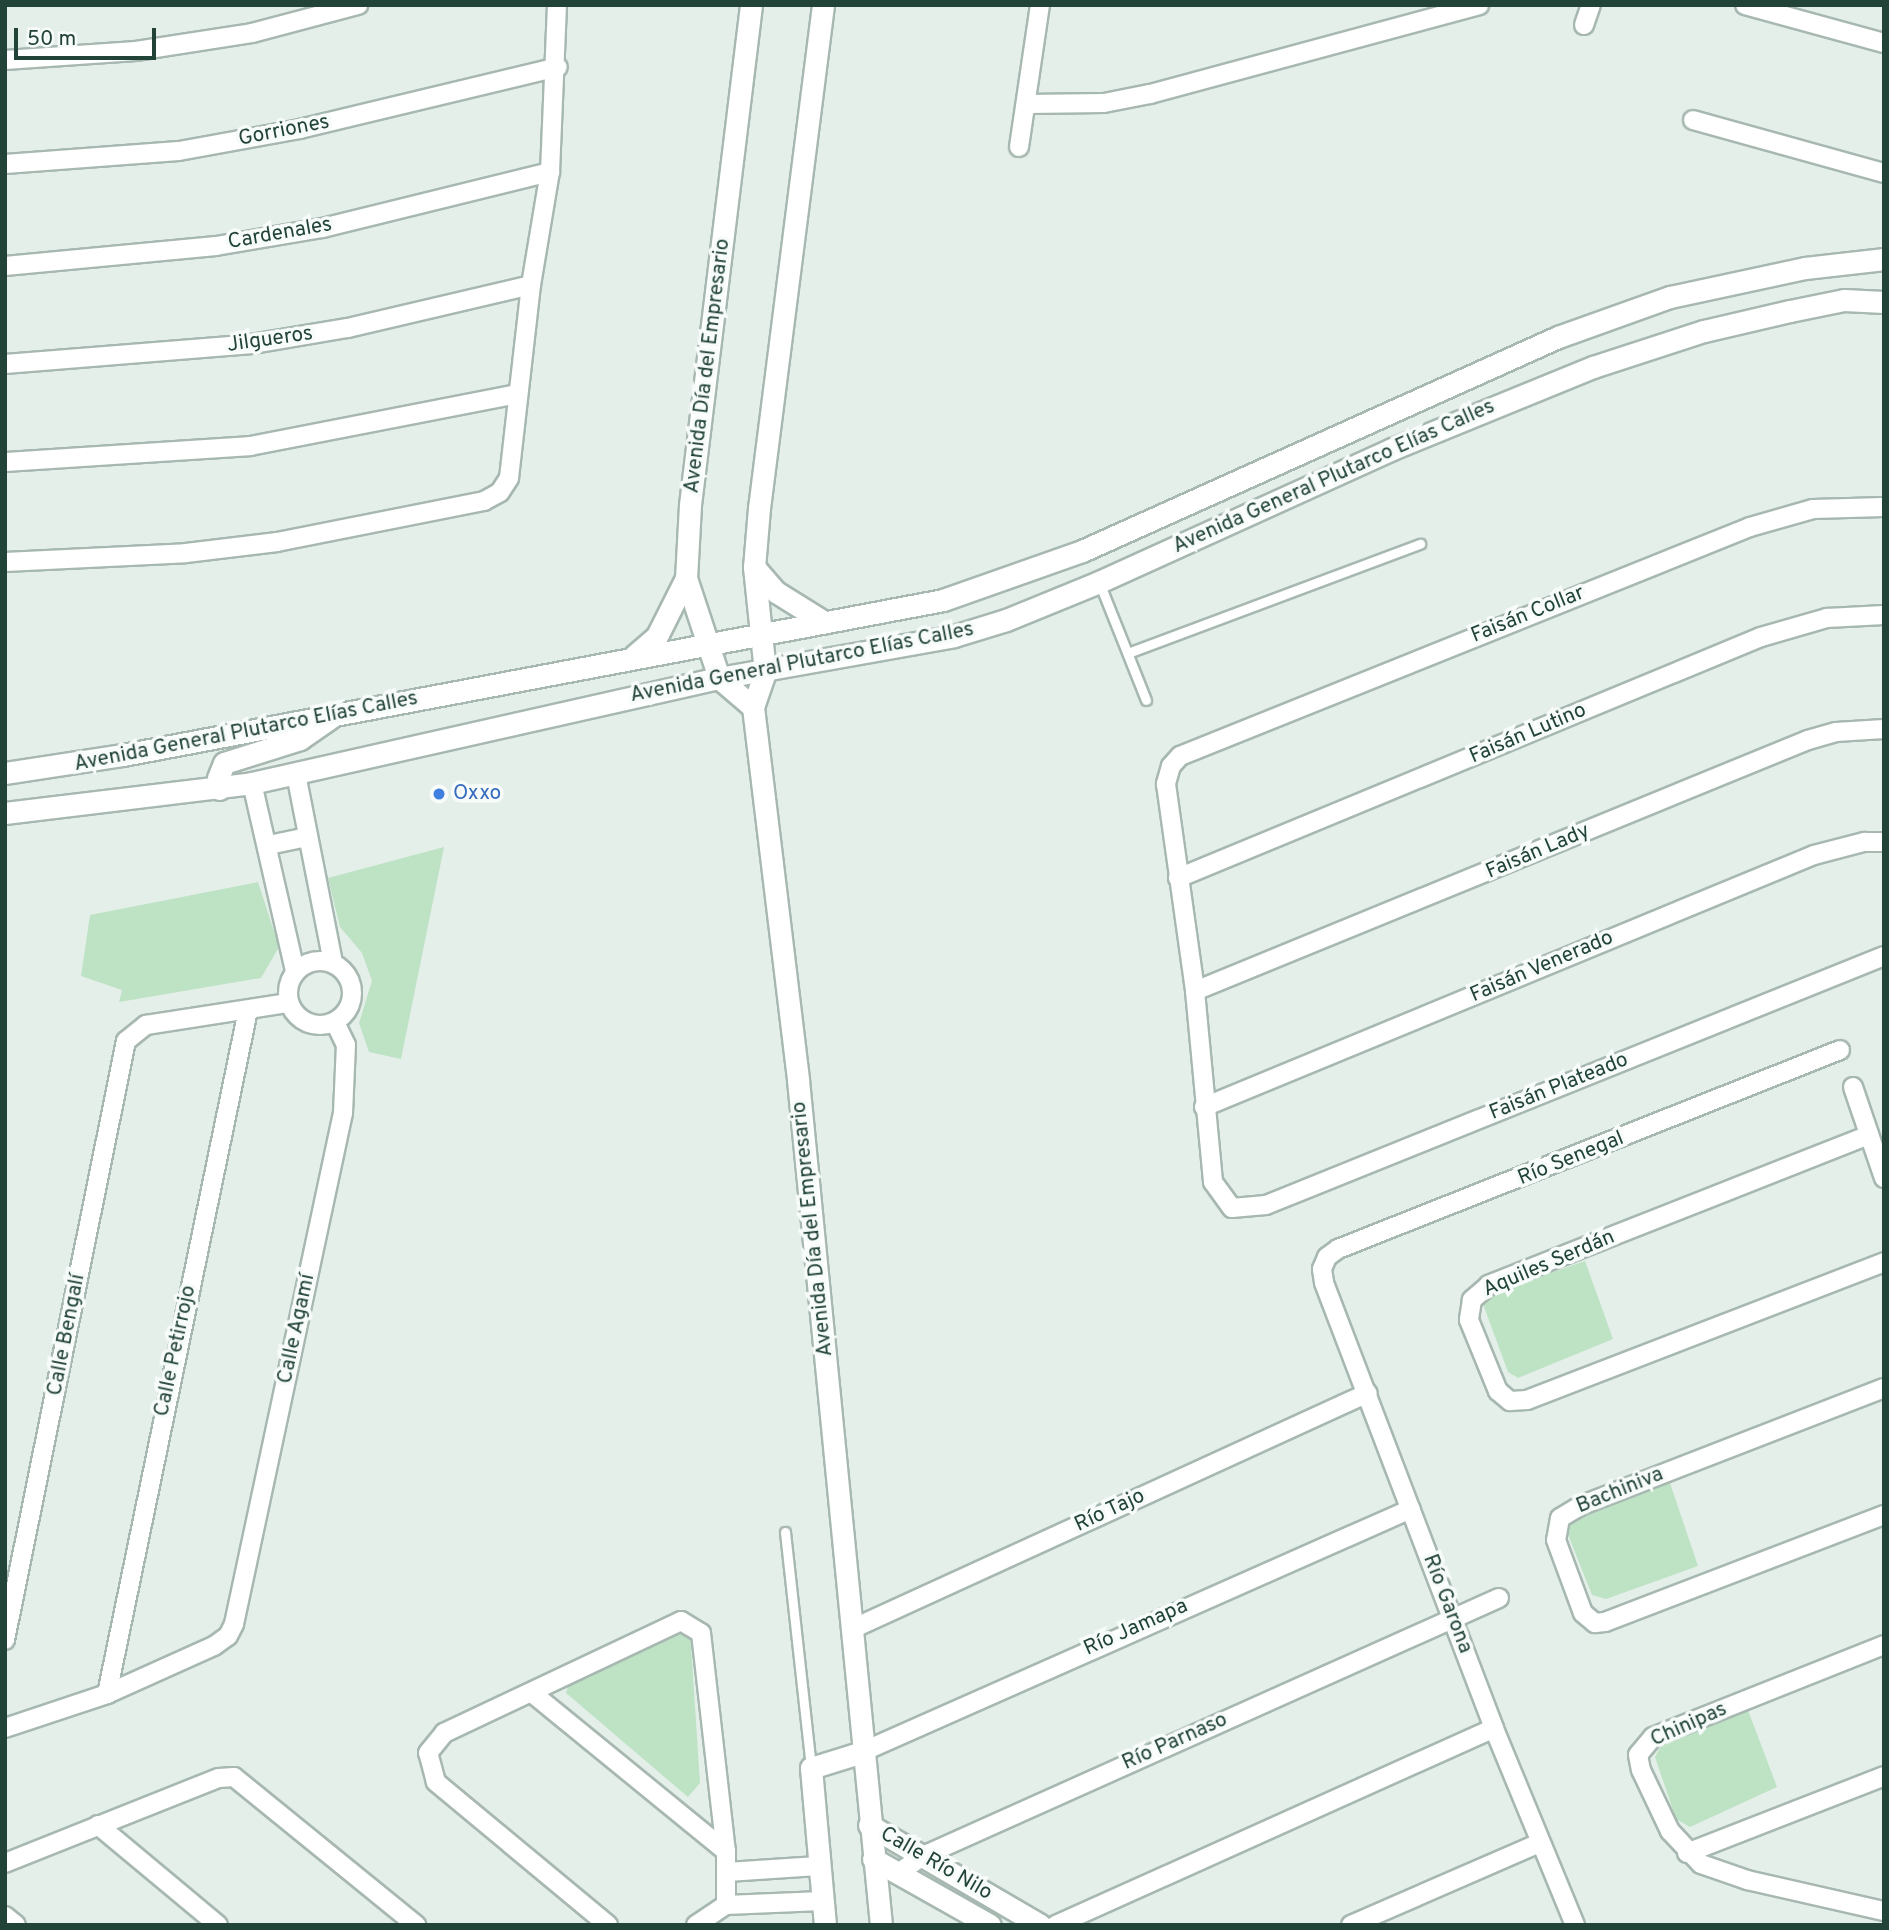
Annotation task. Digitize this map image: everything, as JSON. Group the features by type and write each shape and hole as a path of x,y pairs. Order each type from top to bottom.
{"street":[{"path":"5,60 136,51 252,33 358,5"},
{"path":"5,562 186,553 278,542 484,501 500,492 509,478 531,285 550,172 558,67 557,5"},
{"name":"Avenida Día del Empresario","path":"751,5 690,505 686,578 704,642 719,678 753,707"},
{"name":"Avenida Día del Empresario","path":"823,5 754,568 765,672 753,707 798,1080 869,1825 881,1925"},
{"path":"1019,147 1040,5"},
{"path":"1027,104 1104,103 1150,94 1479,5"},
{"path":"1584,25 1591,5"},
{"path":"1745,5 1884,43"},
{"name":"Gorriones","path":"5,164 179,150 300,129 558,67"},
{"path":"1693,120 1884,173"},
{"name":"Cardenales","path":"5,266 216,246 322,228 550,172"},
{"name":"Avenida General Plutarco Elías Calles","path":"5,773 334,715 704,642 882,614 995,585 1082,551 1558,337 1670,297 1805,268 1884,259"},
{"name":"Jilgueros","path":"5,363 252,344 348,328 531,285"},
{"name":"Avenida General Plutarco Elías Calles","path":"5,813 252,783 414,743 719,678 765,672 954,636 1006,621 1099,582 1392,449 1593,367 1704,331 1844,300 1884,302"},
{"path":"5,462 250,446 517,394"},
{"path":"1392,449 1392,428 1403,407"},
{"name":"Faisán Collar","path":"1178,878 1166,784 1171,766 1180,756 1750,527 1813,509 1884,507"},
{"path":"754,568 776,592 824,622"},
{"path":"633,657 657,636 686,578"},
{"name":"Faisán Lutino","path":"1178,878 1761,637 1827,618 1884,615"},
{"path":"219,789 224,763 300,739 334,715"},
{"name":"Faisán Lady","path":"1195,991 1808,740 1836,732 1884,729"},
{"path":"296,774 333,963 352,985 349,1006 335,1022 317,1026 299,1019 288,1003 288,986 295,971 313,961 333,963"},
{"path":"252,783 269,845 295,971"},
{"path":"269,845 308,837"},
{"name":"Faisán Venerado","path":"1204,1107 1814,855 1864,842 1884,842"},
{"path":"1178,878 1195,991 1204,1107"},
{"name":"Faisán Plateado","path":"1204,1107 1213,1182 1232,1208 1266,1205 1884,956"},
{"path":"248,1010 288,1003"},
{"name":"Calle Bengalí","path":"5,1640 126,1041 133,1032 146,1026 248,1010"},
{"name":"Calle Petirrojo","path":"107,1694 248,1010"},
{"name":"Calle Agamí","path":"107,1694 228,1636 344,1113 346,1045 335,1022"},
{"name":"Río Senegal","path":"1324,1282 1327,1257 1338,1249 1840,1050"},
{"path":"1853,1087 1884,1178"},
{"name":"Aquiles Serdán","path":"1869,1135 1489,1285 1472,1300 1469,1320 1498,1391 1510,1401 1518,1401 1884,1262"},
{"name":"Río Garona","path":"1324,1282 1494,1728 1575,1925"},
{"name":"Bachiniva","path":"1884,1388 1580,1506 1560,1518 1556,1540 1583,1614 1595,1623 1605,1622 1884,1515"},
{"name":"Río Tajo","path":"852,1629 1368,1393"},
{"name":"Río Jamapa","path":"862,1752 1411,1509"},
{"name":"Río Parnaso","path":"901,1871 923,1856 1499,1598"},
{"path":"608,1925 436,1782 428,1753 444,1733 532,1693 668,1625 692,1623 701,1633 726,1851 726,1905"},
{"name":"Chinipas","path":"1881,1908 1747,1880 1701,1864 1688,1853 1670,1830 1641,1770 1638,1755 1646,1742 1884,1645"},
{"path":"532,1693 726,1851"},
{"path":"5,1728 107,1694"},
{"path":"1056,1925 1494,1728"},
{"path":"825,1925 811,1768 862,1752"},
{"path":"1688,1853 1884,1776"},
{"path":"5,1863 219,1778 234,1777 416,1925"},
{"path":"98,1825 218,1925"},
{"name":"Calle Río Nilo","path":"869,1825 1040,1925"},
{"path":"1351,1925 1540,1843"},
{"name":"Calle Río Nilo","path":"873,1859 901,1871 990,1925"},
{"path":"727,1872 818,1866"},
{"path":"696,1925 726,1905 822,1901"},
{"path":"5,1916 16,1925"}],"lane":[{"path":"1128,653 1420,544"},
{"path":"1099,582 1146,699"},
{"path":"785,1532 811,1768"}],"green space":[{"path":"444,847 401,1059 369,1052 359,1023 372,981 362,953 340,927 328,878"},
{"path":"258,882 279,947 261,978 119,1002 122,990 81,976 90,915"},
{"path":"1585,1261 1613,1339 1518,1378 1508,1372 1483,1304 1488,1295"},
{"path":"1670,1483 1698,1566 1606,1599 1592,1595 1567,1532 1570,1522"},
{"path":"690,1630 700,1783 688,1797 566,1693 571,1677"},
{"path":"1748,1710 1777,1787 1690,1827 1676,1819 1655,1757 1664,1740"}],"place":[{"name":"Oxxo","path":"439,794"}]}
